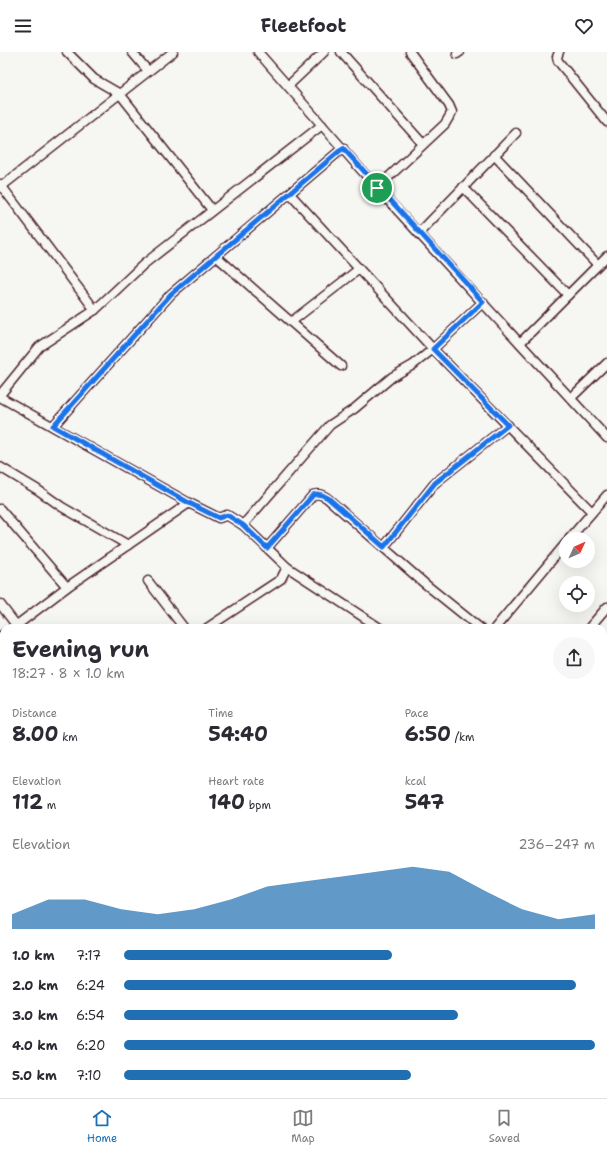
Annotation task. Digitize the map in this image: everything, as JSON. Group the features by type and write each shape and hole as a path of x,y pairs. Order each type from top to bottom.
{"street":[{"path":"67,52 94,79 120,94 212,210"},
{"path":"132,52 148,72"},
{"path":"258,52 377,188 607,438"},
{"path":"288,86 324,52"},
{"path":"341,52 423,144"},
{"path":"377,188 444,124 452,112 449,105 410,52"},
{"path":"558,52 558,61 607,122"},
{"path":"95,310 1,185 172,53"},
{"path":"322,124 144,264 95,310 39,347 0,396 189,503 219,518 227,515 243,525 288,567 374,624"},
{"path":"419,233 516,133"},
{"path":"53,426 161,304 180,285 343,148"},
{"path":"494,155 598,265"},
{"path":"463,187 568,295"},
{"path":"290,194 433,349 592,512"},
{"path":"216,256 341,366"},
{"path":"520,343 607,256"},
{"path":"291,322 359,269"},
{"path":"243,525 330,425 354,409 392,376 413,365 433,349 483,302"},
{"path":"571,398 607,363"},
{"path":"384,547 435,483 508,425"},
{"path":"0,467 38,490 62,507 128,545"},
{"path":"267,548 313,495 317,494 328,498 424,583 475,624"},
{"path":"575,532 607,494"},
{"path":"18,624 67,587 189,503"},
{"path":"0,509 67,587"},
{"path":"498,624 559,551"},
{"path":"214,624 281,579 288,567"},
{"path":"148,581 181,624"},
{"path":"0,604 12,624"},
{"path":"593,624 607,607"}],"route":[{"path":"343,148 377,188 483,302 433,349 508,425 435,483 384,547 328,498 317,494 313,495 267,548 243,525 227,515 219,518 189,503 53,426 161,304 180,285 343,148"}]}
